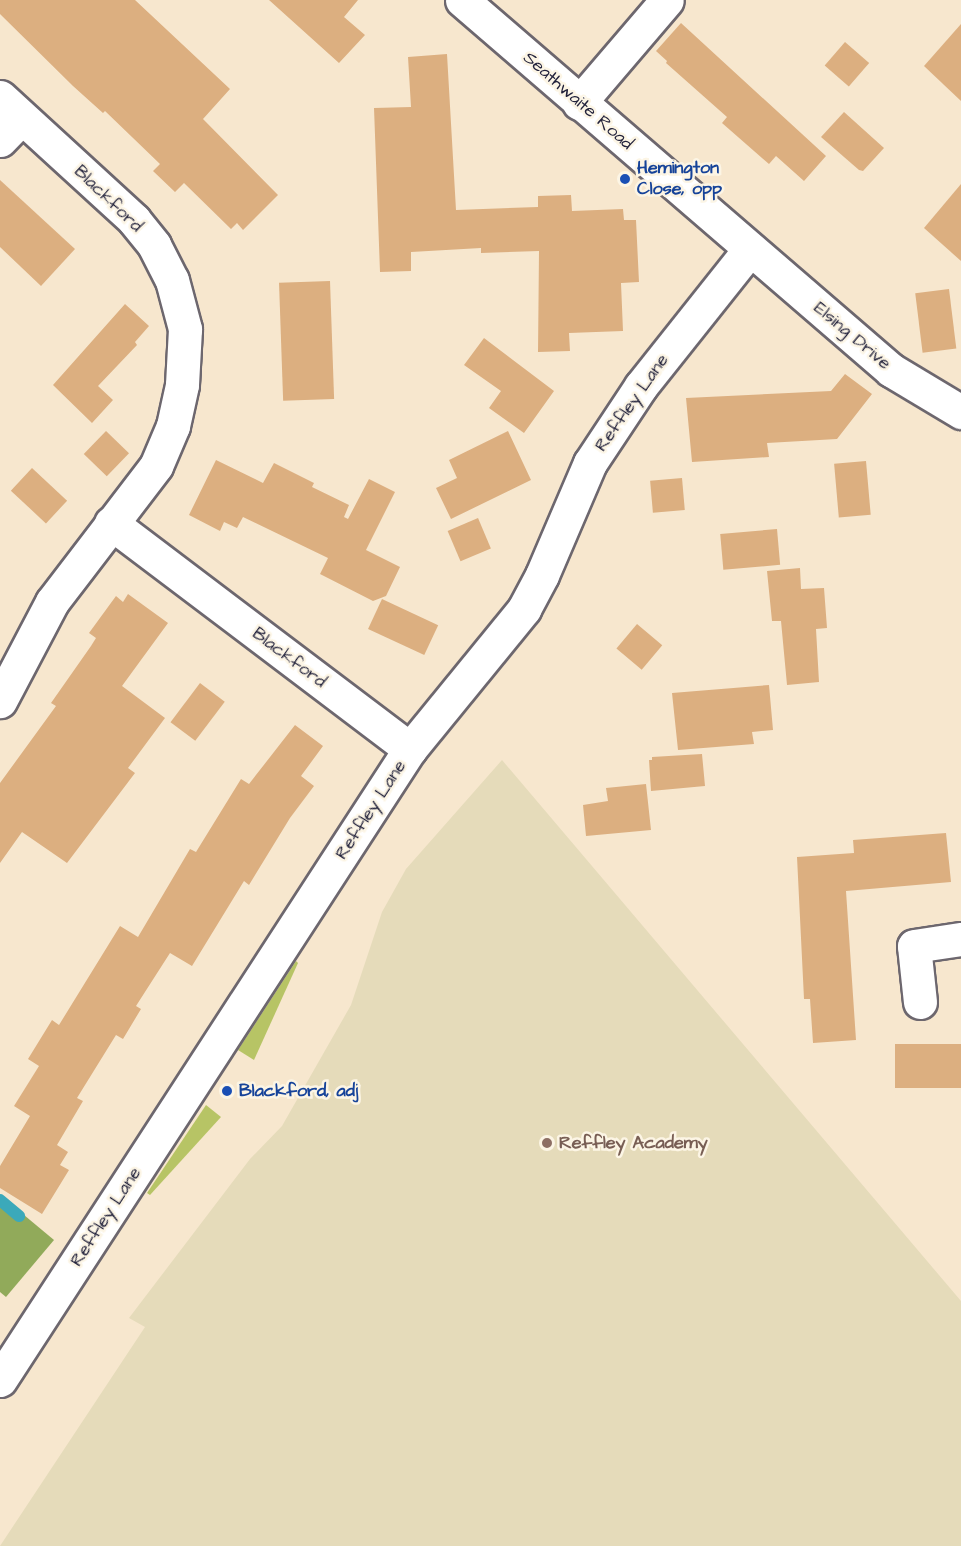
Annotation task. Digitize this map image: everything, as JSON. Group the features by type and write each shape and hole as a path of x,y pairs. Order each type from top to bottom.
{"street":[{"name":"Seathwaite Road","path":"462,0 750,249"},
{"path":"579,103 667,0"},
{"name":"Blackford","path":"0,701 51,602 156,466 173,426 182,385 185,329 172,280 154,245 134,220 7,118"},
{"name":"Elsing Drive","path":"750,249 891,370 961,412"},
{"name":"Reffley Lane","path":"0,1380 410,749 524,609 542,575 590,463 641,386 750,249"},
{"name":"Blackford","path":"111,523 410,749"},
{"path":"920,1002 914,946 961,939"}],"shaded area":[{"name":"Reffley Academy","path":"502,760 961,1301 961,1546 0,1546 145,1327 129,1318 250,1159 282,1126 351,1005 382,912 406,869"}],"green space":[{"path":"296,961 298,963 254,1060 238,1050"},
{"path":"206,1105 221,1117 150,1195 147,1193"},
{"path":"0,1195 54,1240 6,1297 0,1292"}],"building":[{"path":"0,0 135,0 230,89 203,119 278,195 243,230 237,223 231,229 184,183 175,192 153,171 160,164 105,111 103,113 73,86 0,14"},
{"path":"269,0 358,0 344,17 365,35 339,63"},
{"path":"681,23 826,156 804,181 776,156 769,164 722,123 727,117 666,63 667,61 656,51"},
{"path":"961,24 961,101 924,66"},
{"path":"845,42 869,63 849,86 825,65"},
{"path":"447,54 456,210 538,207 538,196 571,195 572,211 623,209 624,220 636,220 639,282 621,283 623,331 569,333 570,351 538,352 539,251 481,253 481,248 411,252 411,271 380,272 374,108 411,107 408,57"},
{"path":"844,112 884,148 863,171 821,137"},
{"path":"0,180 75,249 41,286 0,247"},
{"path":"961,184 961,261 924,228"},
{"path":"330,281 334,399 283,401 279,283"},
{"path":"949,289 956,349 923,353 915,293"},
{"path":"125,304 149,326 135,342 137,345 98,386 113,400 92,423 53,385"},
{"path":"484,338 554,391 524,433 489,408 501,391 464,365"},
{"path":"845,374 872,394 837,439 767,443 769,457 692,462 686,398 831,391"},
{"path":"106,431 129,453 107,476 84,454"},
{"path":"508,431 531,480 451,519 436,488 457,478 449,460"},
{"path":"216,460 263,483 274,463 314,483 312,487 349,505 344,517 348,519 369,479 395,492 366,550 400,567 386,596 373,601 320,574 328,558 243,517 237,528 224,522 220,531 189,515"},
{"path":"866,461 871,515 839,518 834,464"},
{"path":"32,468 67,501 46,523 11,491"},
{"path":"682,478 685,510 653,513 650,481"},
{"path":"478,518 491,548 461,561 448,531"},
{"path":"777,529 780,565 723,570 720,534"},
{"path":"800,568 801,589 824,588 827,628 816,629 819,682 787,685 781,621 772,621 767,571"},
{"path":"128,594 168,623 122,686 165,718 128,768 135,773 67,863 22,832 0,863 0,783 56,706 51,703 96,638 89,633 116,596 123,602"},
{"path":"382,599 438,625 424,655 368,629"},
{"path":"637,624 662,645 642,670 616,649"},
{"path":"200,683 225,702 195,741 171,722"},
{"path":"769,685 773,730 752,732 754,744 678,750 672,693"},
{"path":"295,725 323,746 301,776 314,786 290,818 249,885 244,881 192,966 170,953 136,1006 141,1009 123,1039 116,1035 77,1098 83,1101 57,1145 68,1152 60,1165 69,1170 42,1214 0,1188 0,1166 30,1116 14,1106 39,1066 28,1059 52,1020 59,1025 120,926 138,937 190,849 196,852 241,779 249,784"},
{"path":"702,754 705,786 651,791 649,760 652,760 652,757"},
{"path":"646,784 651,830 586,836 583,805 608,801 606,788"},
{"path":"946,833 951,882 846,891 856,1040 813,1043 810,999 804,999 797,857 854,853 853,840"},
{"path":"895,1044 961,1044 961,1088 895,1088"}],"waterway":[{"path":"0,1200 19,1216"}],"place":[{"name":"Hemington Close, opp","path":"625,179"},
{"name":"Blackford, adj","path":"227,1091"},
{"name":"Reffley Academy","path":"547,1143"}]}
